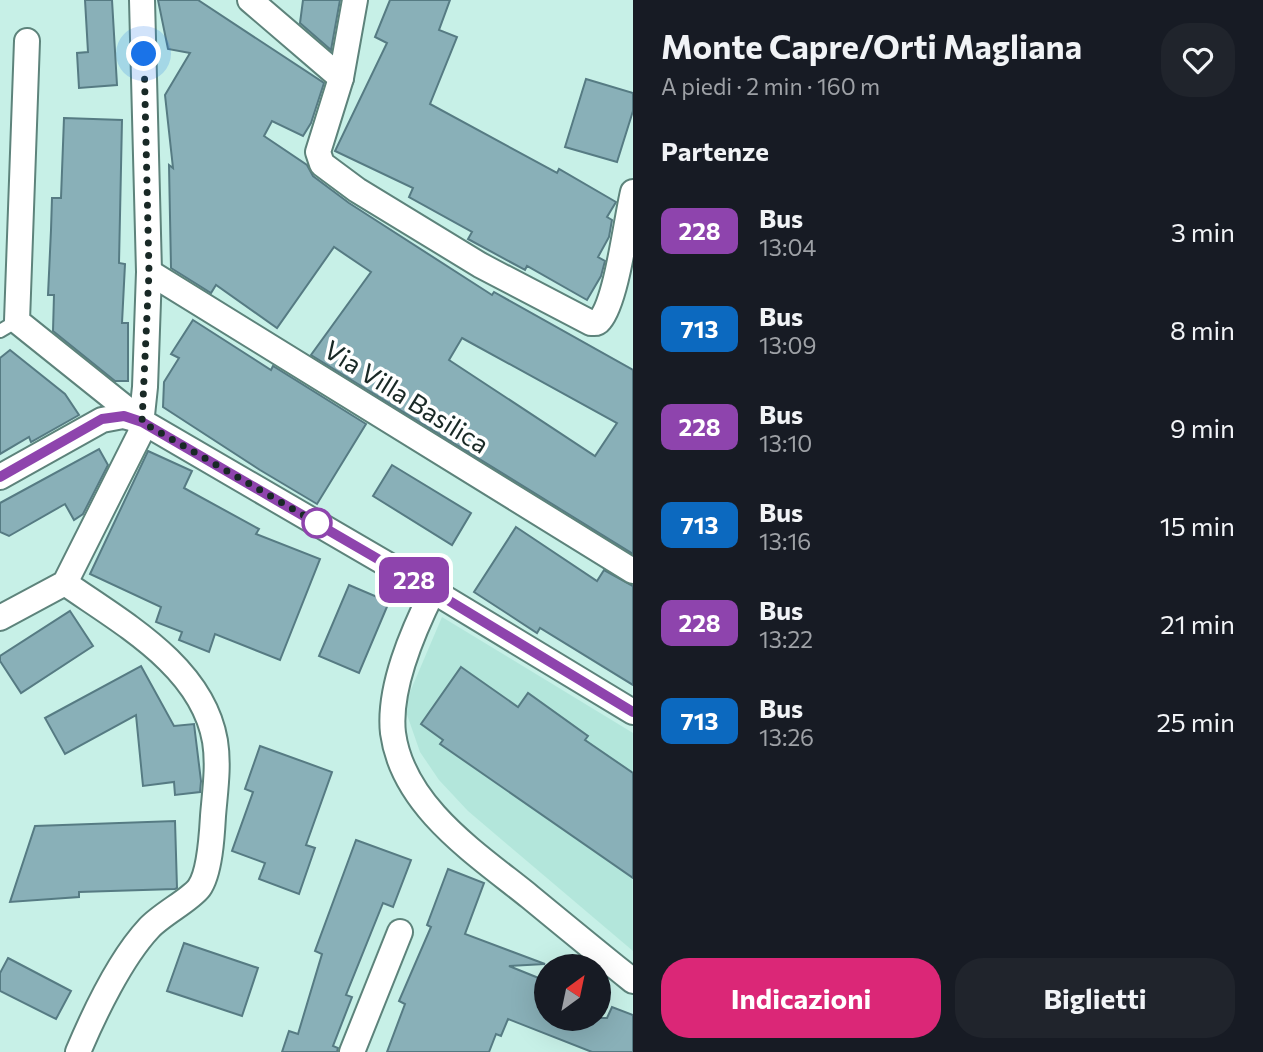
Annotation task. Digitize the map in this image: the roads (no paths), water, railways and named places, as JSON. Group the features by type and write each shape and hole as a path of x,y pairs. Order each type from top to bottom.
{"street":[{"path":"0,618 65,583 135,449 142,422 149,272 142,0"},
{"path":"250,0 341,78"},
{"path":"355,0 341,78 319,146 318,159 357,190 480,265 591,323 597,323 601,319 612,296 633,192"},
{"path":"27,41 6,319 142,422 433,591 633,712"},
{"name":"Via Villa Basilica","path":"149,272 633,571"},
{"path":"0,477 102,419 124,416 142,422"},
{"path":"65,583 158,650 188,682 212,732 216,764 211,846 200,887 149,928 130,951 78,1052"},
{"path":"433,591 415,629 393,707 394,736 403,766 429,808 460,840 633,981"},
{"path":"352,1052 400,932"}]}
